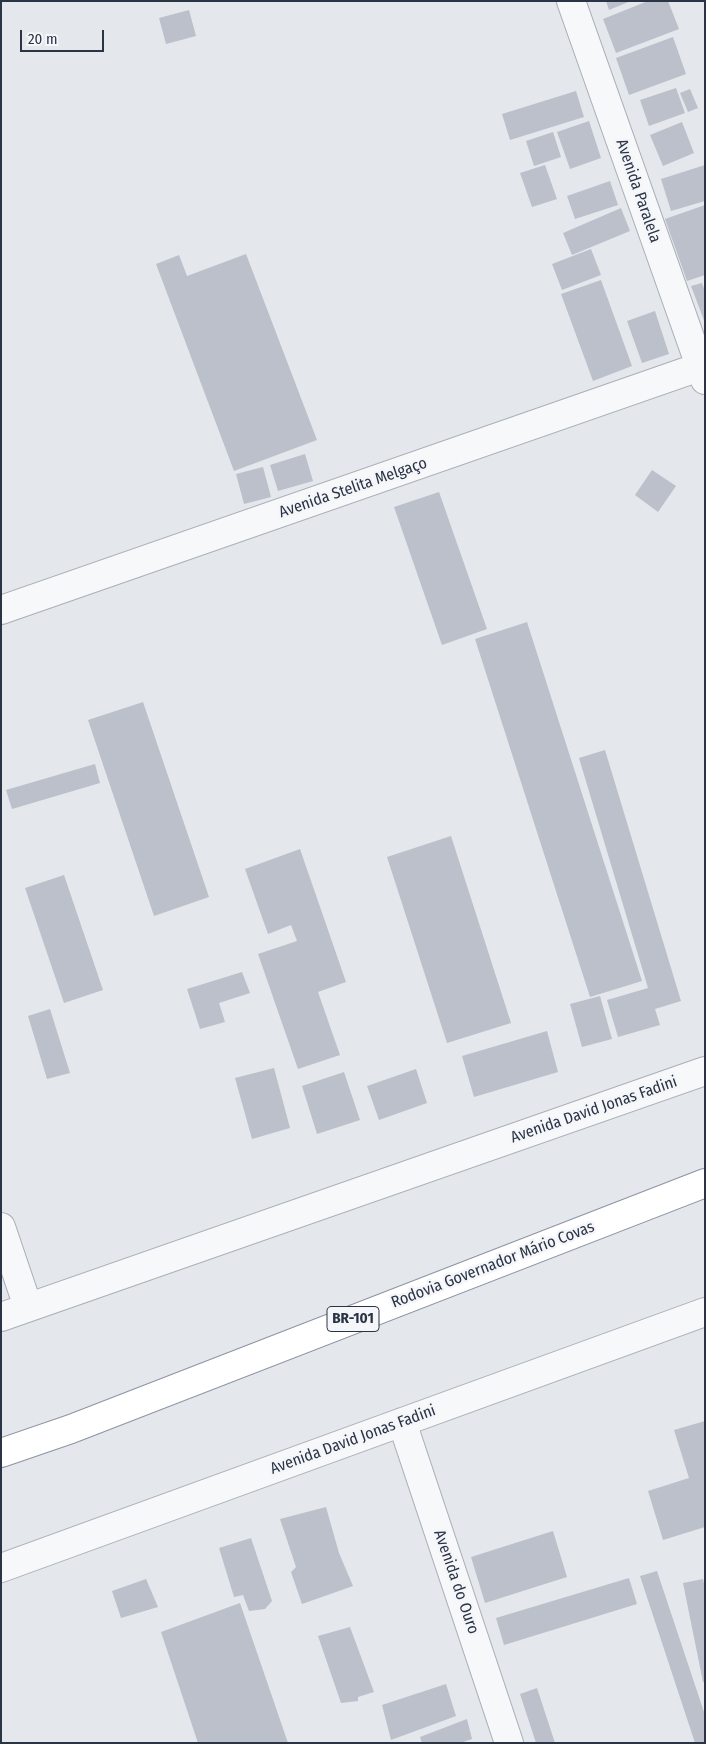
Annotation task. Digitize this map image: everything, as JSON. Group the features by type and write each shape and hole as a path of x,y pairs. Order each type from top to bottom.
{"highway":[{"name":"Rodovia Governador Mário Covas","path":"1,1453 80,1425 705,1182"}],"street":[{"name":"Avenida Paralela","path":"571,1 703,371"},
{"name":"Avenida Stelita Melgaço","path":"1,610 703,371"},
{"name":"Avenida David Jonas Fadini","path":"1,1317 705,1071"},
{"path":"1,1227 28,1307"},
{"name":"Avenida David Jonas Fadini","path":"1,1568 705,1312"},
{"name":"Avenida do Ouro","path":"402,1422 509,1743"}],"building":[{"path":"606,1 631,1 609,10"},
{"path":"648,1 668,1 679,29 616,53 603,19"},
{"path":"189,10 196,36 166,44 159,18"},
{"path":"673,37 686,74 629,95 616,58"},
{"path":"676,88 685,113 649,126 640,100"},
{"path":"690,89 698,108 688,112 680,93"},
{"path":"576,91 584,117 510,140 502,114"},
{"path":"589,121 601,158 570,169 557,132"},
{"path":"682,122 694,153 663,166 650,135"},
{"path":"553,132 561,157 534,166 526,141"},
{"path":"545,165 557,199 532,207 520,173"},
{"path":"705,165 705,201 671,211 661,179"},
{"path":"610,181 618,205 575,219 567,196"},
{"path":"705,205 705,275 687,281 665,219"},
{"path":"621,208 630,231 572,255 563,233"},
{"path":"591,249 601,275 562,290 552,264"},
{"path":"246,254 317,440 234,471 156,264 179,255 187,276"},
{"path":"601,280 632,366 593,381 561,294"},
{"path":"702,283 705,291 705,323 691,286"},
{"path":"655,311 669,354 642,363 627,321"},
{"path":"305,454 313,481 278,491 270,465"},
{"path":"263,467 271,497 244,504 236,474"},
{"path":"652,470 676,486 658,512 635,495"},
{"path":"439,492 487,629 442,645 394,507"},
{"path":"527,622 642,981 590,997 475,639"},
{"path":"143,702 209,897 154,916 88,720"},
{"path":"605,750 681,1001 655,1009 660,1025 618,1037 607,1000 648,988 579,758"},
{"path":"95,764 100,783 12,809 6,790"},
{"path":"451,836 511,1023 447,1043 387,857"},
{"path":"300,849 346,982 318,992 340,1055 298,1069 258,954 297,941 291,925 268,934 245,869"},
{"path":"64,875 103,990 64,1003 25,888"},
{"path":"242,972 250,993 219,1003 225,1022 200,1029 187,989"},
{"path":"600,996 612,1039 582,1047 570,1004"},
{"path":"50,1009 70,1073 47,1079 28,1016"},
{"path":"547,1031 558,1072 474,1097 462,1056"},
{"path":"274,1068 290,1128 252,1139 235,1078"},
{"path":"416,1069 427,1103 379,1120 367,1086"},
{"path":"344,1072 360,1120 317,1134 302,1086"},
{"path":"705,1421 705,1527 663,1540 648,1491 689,1478 674,1430"},
{"path":"326,1507 339,1553 353,1586 302,1604 291,1572 296,1567 280,1519"},
{"path":"553,1531 567,1577 485,1603 471,1557"},
{"path":"251,1538 272,1601 265,1609 249,1611 243,1595 234,1597 219,1548"},
{"path":"657,1571 705,1715 705,1743 695,1743 640,1576"},
{"path":"629,1578 637,1604 504,1645 496,1618"},
{"path":"146,1579 158,1607 121,1618 112,1591"},
{"path":"703,1579 705,1588 705,1682 703,1682 683,1583"},
{"path":"240,1603 288,1743 198,1743 161,1632"},
{"path":"350,1627 374,1692 358,1697 358,1701 341,1703 318,1636"},
{"path":"446,1684 456,1716 391,1740 382,1705"},
{"path":"537,1688 555,1743 536,1743 520,1694"},
{"path":"467,1719 472,1739 460,1743 422,1743 420,1737"}]}
